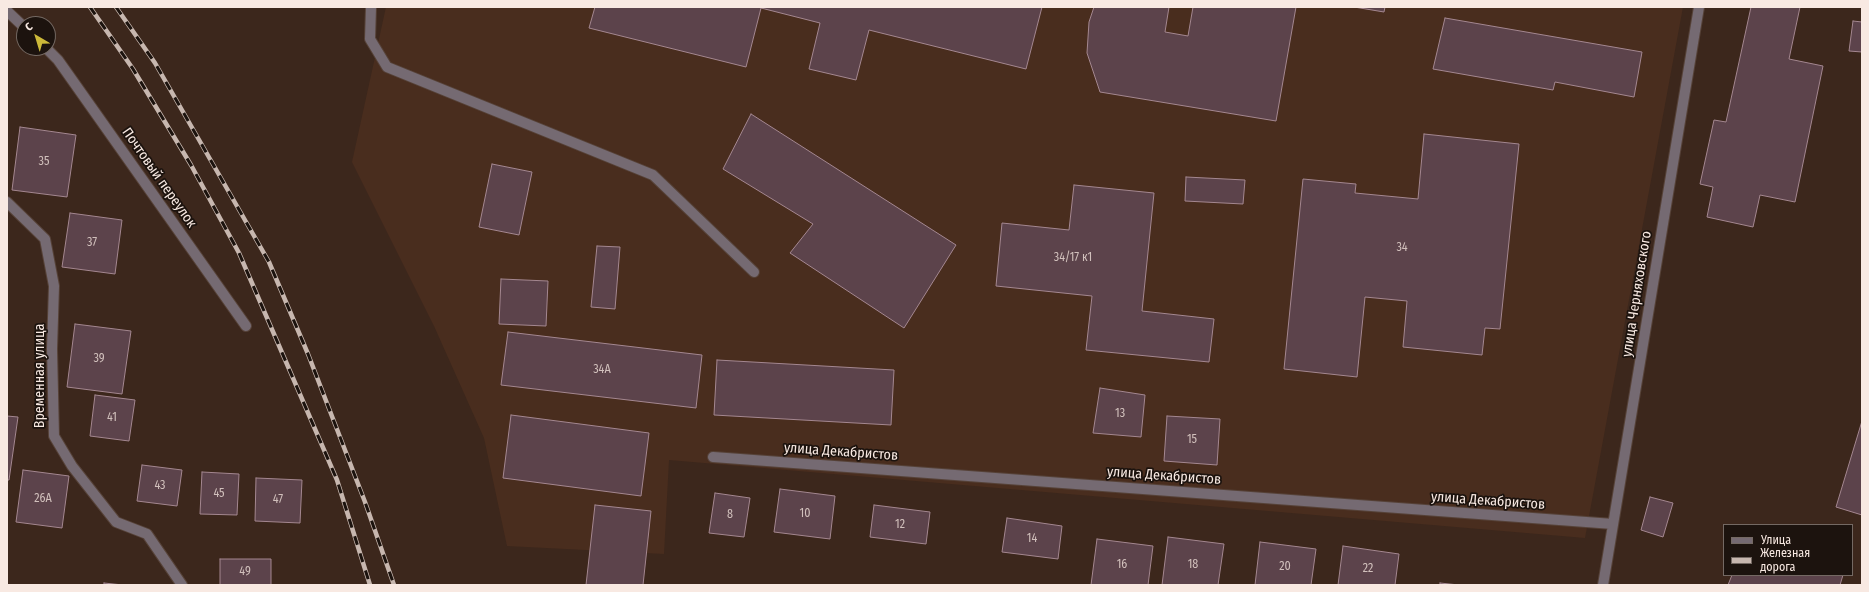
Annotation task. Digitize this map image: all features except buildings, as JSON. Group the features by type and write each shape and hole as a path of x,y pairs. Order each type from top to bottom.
{"street":[{"path":"371,7 370,39 387,67 653,175 754,272"},
{"name":"улица Черняховского","path":"1603,585 1699,7"},
{"path":"7,11 16,19"},
{"name":"Почтовый переулок","path":"54,56 246,326"},
{"name":"Временная улица","path":"7,202 45,239 54,286 54,436 72,466 116,522 147,534 182,585"},
{"name":"улица Декабристов","path":"714,457 1613,524"}],"shaded area":[{"path":"386,7 1683,7 1585,538 669,460 664,554 507,546 484,438 434,326 352,162"}],"railway":[{"path":"90,7 133,69 191,165 239,253 337,480 370,585"},
{"path":"116,7 155,63 269,262 308,354 365,502 394,585"}]}
